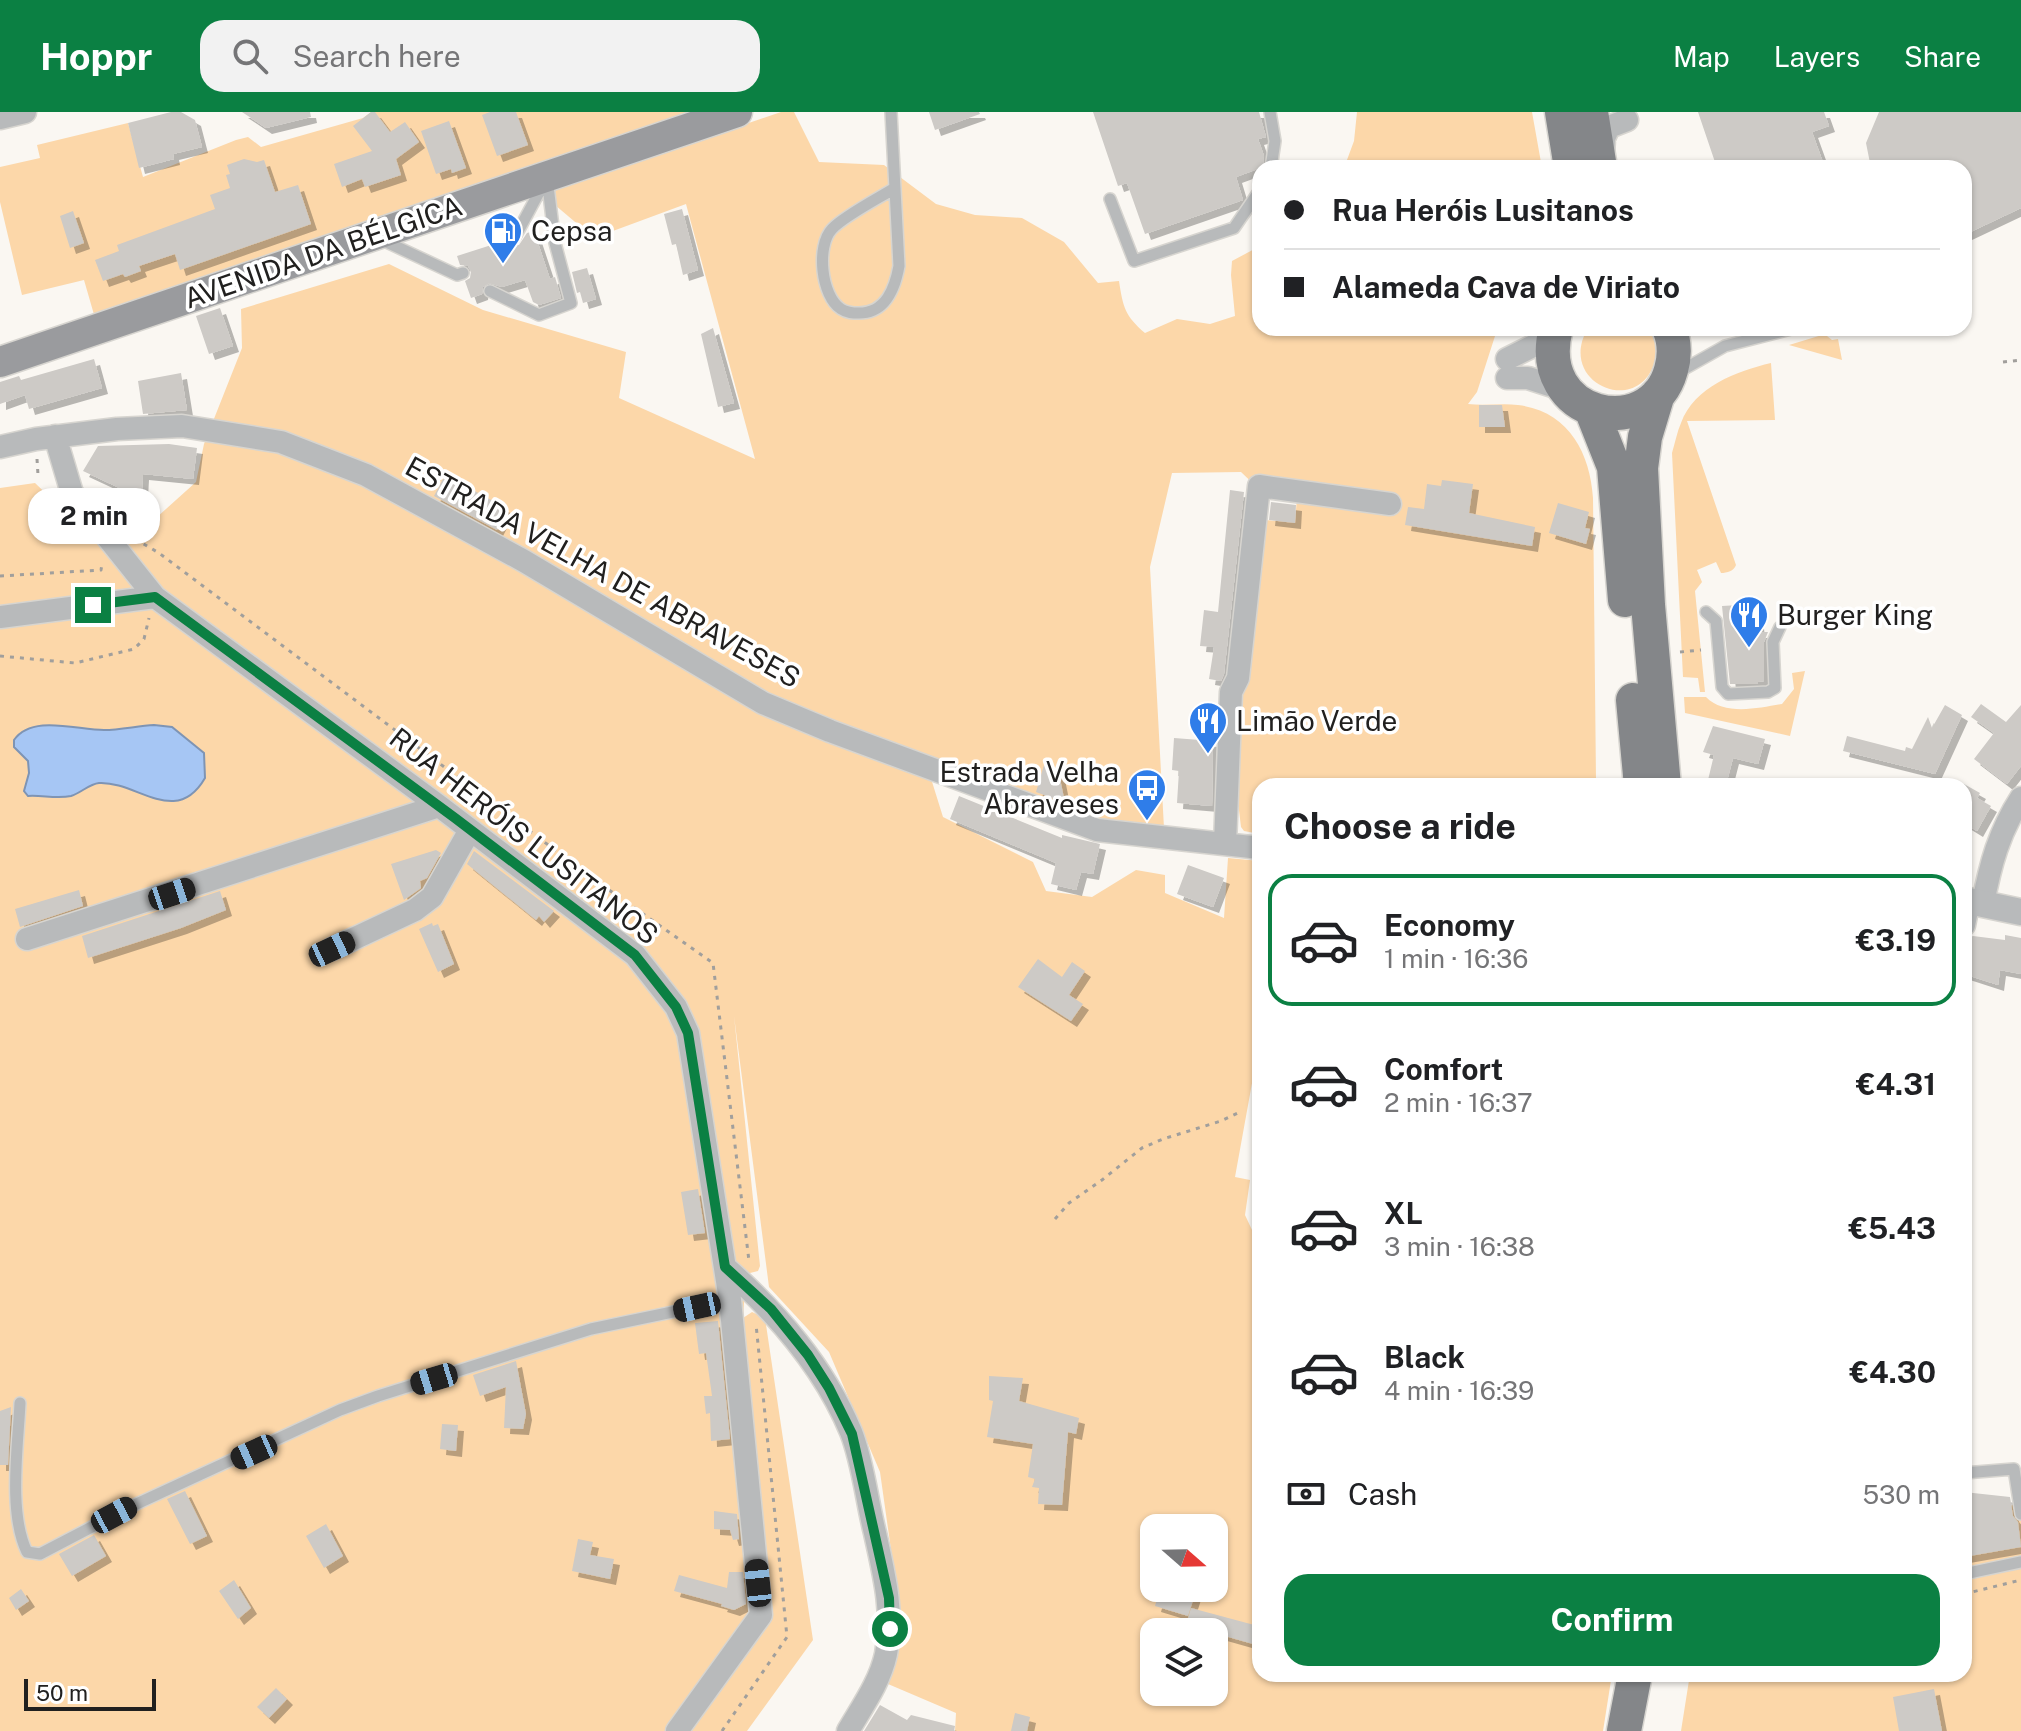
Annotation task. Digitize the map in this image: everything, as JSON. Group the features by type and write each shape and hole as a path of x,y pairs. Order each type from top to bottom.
{"main road":[{"name":"AVENIDA DA BÉLGICA","path":"0,362 737,112"},
{"path":"1562,112 1570,160"},
{"path":"1591,112 1599,160"},
{"path":"1554,336 1552,360 1556,376 1578,400 1614,467 1633,778"},
{"path":"1663,778 1648,605 1641,468 1645,437 1674,357 1673,336"},
{"path":"1578,400 1609,413 1627,412 1644,405 1664,385"},
{"path":"1624,1731 1633,1682"},
{"path":"1648,1731 1657,1682"}],"street":[{"path":"0,118 25,112"},
{"path":"1601,160 1609,127 1627,120"},
{"path":"1547,336 1507,369 1578,400"},
{"name":"ESTRADA VELHA DE ABRAVESES","path":"0,447 55,436 182,426 281,442 324,456 366,475 524,561 776,709 920,766 1097,830 1252,847"},
{"name":"RUA HERÓIS LUSITANOS","path":"55,436 72,493 155,597 635,955 676,1007 688,1033 730,1300 761,1615 677,1731"},
{"path":"1225,844 1231,692 1238,678 1259,486 1390,504"},
{"path":"0,617 155,597"},
{"path":"1972,903 2006,821 2021,798"},
{"path":"27,939 439,806"},
{"path":"332,949 415,910 432,897 470,830"},
{"path":"1972,908 2021,912"},
{"path":"725,1267 771,1309 808,1355 852,1434 889,1598 890,1629 885,1658 870,1695 848,1731"}],"lane":[{"path":"891,112 895,188 899,266 896,286 886,302 869,313 840,309 831,297 824,274 822,254 825,240 832,228 895,188"},
{"path":"1270,112 1275,141 1272,160"},
{"path":"515,237 547,177"},
{"path":"490,291 539,315 571,303 555,243 547,177"},
{"path":"1110,199 1134,261 1234,228 1252,202"},
{"path":"373,235 461,276"},
{"path":"1664,385 1725,346 1764,336"},
{"path":"1706,612 1716,621 1722,687 1728,694 1768,692 1775,688 1773,642 1780,627"},
{"path":"20,1403 17,1498 20,1532 27,1552 40,1554 130,1507 340,1410 378,1396 591,1329 730,1300"},
{"path":"1972,1472 2014,1469 2021,1514"},
{"path":"1972,1572 2021,1562"}],"path":[{"path":"2003,362 2021,360"},
{"path":"102,531 111,525 159,553 599,883 713,963 752,1291 787,1637 722,1731"},
{"path":"0,576 101,570 102,560"},
{"path":"0,656 75,663 134,649 144,639 155,597"},
{"path":"1680,652 1701,650"},
{"path":"1055,1219 1069,1203 1142,1148 1242,1111"},
{"path":"1972,1592 2021,1580"}],"shaded area":[{"path":"371,112 691,112 95,318 84,280 22,295 0,202 0,167 40,158 37,145 128,123 143,177 236,140 248,137 261,147 363,118"},
{"path":"781,112 794,112 819,162 884,165 936,204 975,215 1022,218 1064,242 1098,283 1119,281 1126,310 1145,333 1177,319 1210,324 1235,316 1232,261 1252,250 1252,336 1495,336 1477,392 1468,404 1518,405 1535,409 1563,425 1573,436 1587,465 1593,498 1596,778 1252,778 1252,832 1244,831 1237,789 1238,711 1262,520 1295,522 1297,498 1265,495 1241,472 1172,473 1150,567 1164,828 1112,822 1067,811 924,756 943,817 1033,862 1046,891 1092,897 1136,870 1165,875 1165,893 1224,918 1228,858 1252,860 1252,1083 1235,1177 1250,1180 1245,1215 1252,1230 1252,1682 1611,1682 1603,1731 955,1731 956,1713 888,1684 899,1641 897,1592 880,1472 829,1352 769,1287 734,1016 760,1266 758,1271 746,1274 743,1318 752,1312 765,1318 813,1640 747,1731 0,1731 0,488 35,483 85,531 111,521 146,527 196,482 204,444 242,348 241,309 389,264 483,310 626,352 619,398 755,459 686,204 594,238 542,194"},
{"path":"1357,112 1532,112 1541,160 1347,160 1354,141"},
{"path":"1585,336 1652,336 1656,354 1645,380 1632,388 1617,390 1602,386 1590,377 1582,364 1581,347"},
{"path":"1819,336 1838,339 1842,360 1789,345"},
{"path":"1771,363 1775,420 1687,421 1736,565 1723,573 1716,562 1697,570 1702,582 1695,591 1705,692 1700,692 1698,678 1683,677 1672,453 1687,410 1706,390 1731,376"},
{"path":"1805,671 1790,736 1685,713 1684,697 1706,697 1713,703 1732,709 1782,704 1794,689 1792,673"},
{"path":"2021,1503 2021,1731 1681,1731 1689,1682 1972,1682 1972,1516"}],"water":[{"path":"43,725 104,730 154,725 172,727 204,753 205,778 194,792 182,800 169,801 113,784 99,783 66,797 28,796 24,791 29,773 28,761 14,747 14,740 22,732"}],"building":[{"path":"181,112 195,120 202,147 173,154 174,159 139,168 128,123"},
{"path":"242,112 310,112 311,117 266,128"},
{"path":"375,112 390,132 405,122 419,142 396,159 401,175 365,187 362,179 342,187 334,164 372,151 353,126"},
{"path":"516,112 528,145 497,156 482,115"},
{"path":"929,112 979,112 980,114 935,130"},
{"path":"1093,112 1259,112 1266,137 1258,139 1264,160 1252,160 1252,171 1236,177 1243,200 1145,234 1127,183 1118,186"},
{"path":"1698,112 1824,112 1829,126 1812,132 1822,160 1714,160"},
{"path":"1879,112 2021,112 2021,208 1972,231 1972,160 1869,160 1866,143"},
{"path":"449,121 466,168 436,174 421,131"},
{"path":"244,159 264,160 275,192 298,185 311,224 180,270 175,254 139,266 141,271 125,277 123,274 103,281 95,260 119,251 117,245 215,209 210,195 230,188 227,165"},
{"path":"682,209 698,270 683,275 676,244 672,245 664,214"},
{"path":"73,211 84,243 70,248 60,216"},
{"name":"Cepsa","path":"534,231 550,279 555,277 561,298 539,305 533,302 525,280 502,287 489,283 483,287 482,294 471,298 465,281 470,278 471,271 468,266 460,265 457,256 507,240 512,245 519,245 527,233"},
{"path":"587,268 596,299 583,303 572,272"},
{"path":"220,308 233,346 209,354 196,316"},
{"path":"713,328 734,403 718,407 701,334"},
{"path":"94,359 102,388 29,409 25,395 0,404 0,382 19,376 21,380"},
{"path":"181,373 187,410 143,414 138,381"},
{"path":"1479,405 1502,405 1505,427 1479,427"},
{"path":"169,444 197,448 193,479 143,474 142,492 128,492 83,471 98,446"},
{"path":"445,475 508,509 497,530 434,496"},
{"path":"1442,480 1473,484 1469,513 1535,527 1532,546 1405,525 1408,507 1424,509 1427,484 1441,486"},
{"path":"1230,490 1244,492 1221,681 1209,679 1214,647 1200,646 1204,610 1218,612"},
{"path":"1271,502 1296,505 1295,523 1269,520"},
{"path":"1558,503 1589,512 1585,528 1590,529 1586,544 1549,533"},
{"name":"Burger King","path":"1756,604 1759,632 1768,632 1764,642 1764,681 1758,684 1730,684 1722,606"},
{"path":"1981,704 2006,722 2021,705 2021,766 2007,784 1974,759 1994,733 1971,717"},
{"path":"1945,705 1962,715 1935,774 1843,751 1847,736 1905,751 1906,747 1912,749 1928,717 1932,728"},
{"path":"1713,726 1765,739 1758,764 1733,758 1728,778 1708,778 1714,755 1703,752"},
{"path":"1174,738 1213,741 1212,806 1177,803 1179,771 1172,770"},
{"path":"1044,765 1058,769 1065,803 1036,792"},
{"path":"1972,788 1980,793 1977,798 1991,806 1977,831 1972,828"},
{"path":"959,796 1062,838 1062,835 1100,844 1093,874 1081,872 1076,890 1051,884 1056,863 950,819"},
{"path":"436,850 441,853 427,878 420,881 421,888 404,900 391,864"},
{"path":"474,851 554,911 544,922 539,916 536,920 467,864"},
{"path":"1188,865 1224,878 1213,907 1177,894"},
{"path":"79,890 83,906 20,927 15,909"},
{"path":"220,891 226,910 88,958 82,936"},
{"path":"432,923 433,926 438,924 454,964 438,972 419,929"},
{"path":"2005,935 2021,938 2021,974 2000,970 1998,985 1972,977 1972,936 2005,940"},
{"path":"1038,959 1062,977 1072,962 1085,971 1069,995 1083,1004 1071,1021 1018,987"},
{"path":"698,1189 705,1233 688,1235 681,1192"},
{"path":"718,1321 730,1439 711,1441 710,1413 706,1414 704,1396 712,1396 706,1353 699,1354 695,1323"},
{"path":"516,1361 526,1414 523,1429 504,1428 506,1387 480,1396 473,1375"},
{"path":"989,1376 1023,1378 1019,1401 1079,1418 1076,1434 1068,1432 1062,1505 1038,1504 1039,1488 1032,1487 1035,1479 1028,1477 1033,1444 987,1437 993,1401 989,1400"},
{"path":"11,1407 8,1465 0,1465 0,1411"},
{"path":"442,1424 458,1425 456,1451 440,1449"},
{"path":"185,1491 207,1536 190,1544 167,1499"},
{"path":"1972,1493 2010,1497 2013,1516 2018,1522 2021,1547 1972,1556"},
{"path":"714,1511 737,1514 739,1539 733,1540 730,1530 714,1529"},
{"path":"326,1524 343,1556 324,1568 306,1536"},
{"path":"94,1535 106,1556 72,1576 59,1554"},
{"path":"578,1539 593,1542 590,1555 614,1559 610,1579 572,1571"},
{"path":"729,1572 743,1572 746,1604 734,1610 674,1591 679,1575 727,1588"},
{"path":"234,1580 251,1608 238,1619 219,1591"},
{"path":"21,1589 29,1601 16,1610 9,1598"},
{"path":"1156,1602 1192,1602 1188,1616 1155,1606"},
{"path":"1191,1608 1252,1624 1252,1644 1228,1637 1228,1618 1188,1618"},
{"path":"276,1688 287,1699 269,1718 257,1707"},
{"path":"1934,1689 1942,1731 1899,1731 1893,1697"},
{"path":"880,1705 907,1720 911,1715 955,1726 954,1731 864,1731"},
{"path":"1015,1713 1030,1717 1027,1731 1011,1731"}],"place":[{"name":"Cepsa","path":"503,265"},
{"name":"Burger King","path":"1749,649"},
{"name":"Limão Verde","path":"1208,755"},
{"name":"Estrada Velha Abraveses","path":"1147,822"}],"route":[{"path":"93,605 155,597 635,955 660,985 676,1007 688,1033 725,1267 771,1309 808,1355 852,1434 889,1598 890,1629"}]}
